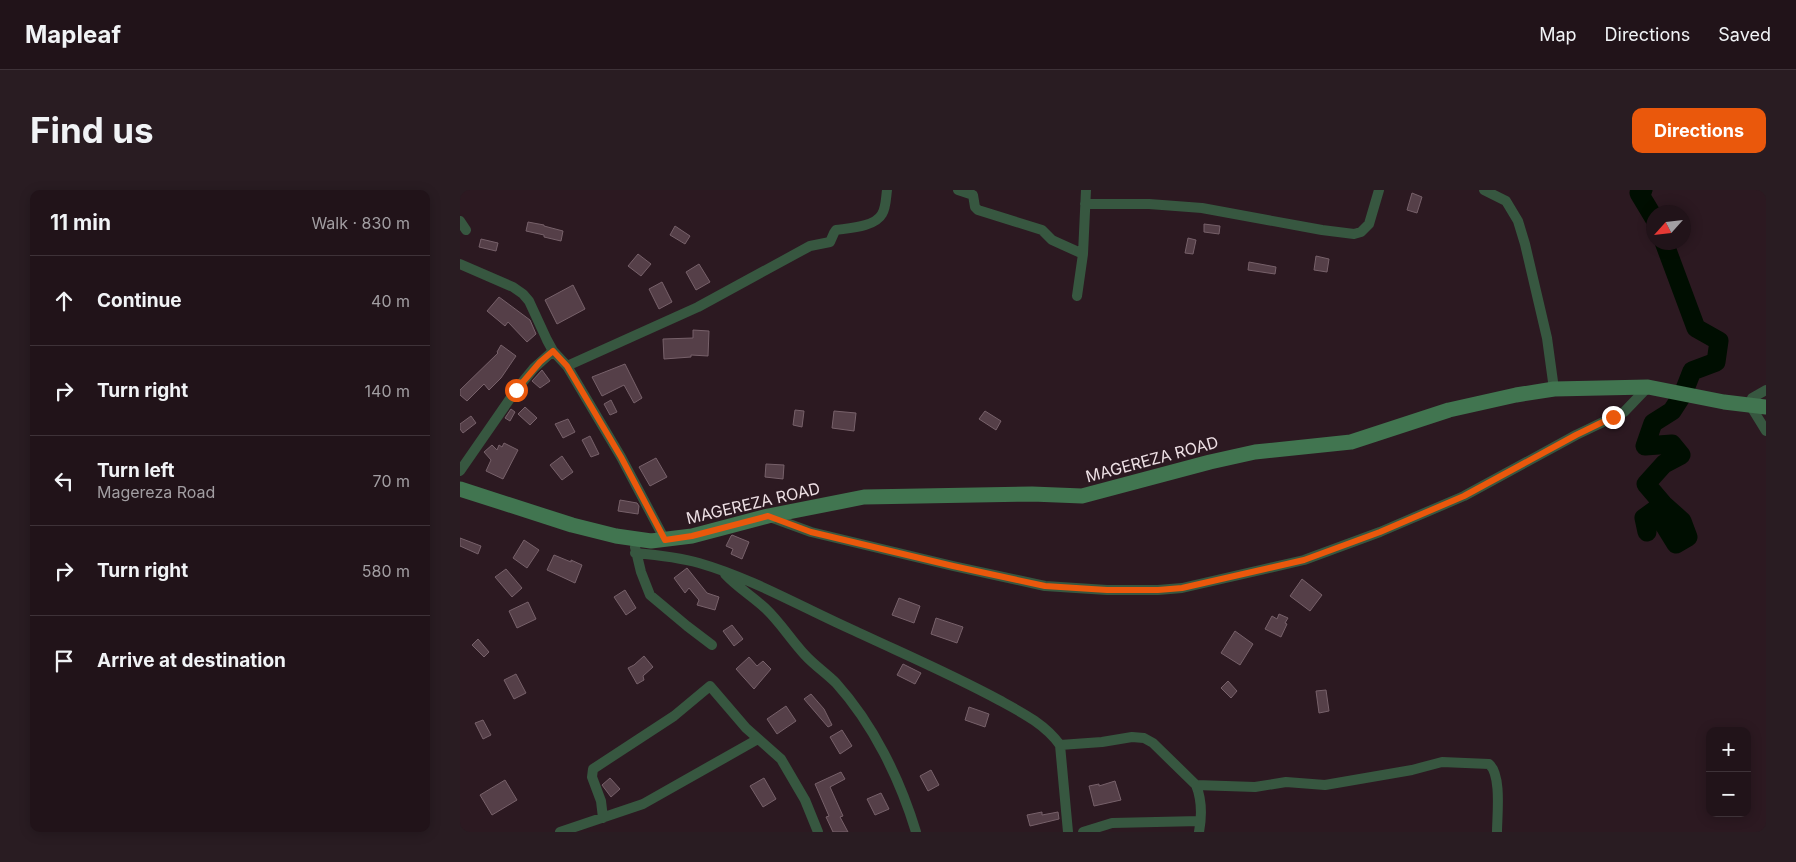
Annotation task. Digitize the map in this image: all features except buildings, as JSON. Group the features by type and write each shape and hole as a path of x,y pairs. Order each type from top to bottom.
{"street":[{"path":"567,366 681,316 810,246 830,242 836,230 878,219 884,211 887,190"},
{"path":"958,190 973,192 975,207 978,210 1042,230 1052,240 1083,254"},
{"path":"1077,296 1083,254 1086,190"},
{"path":"1085,204 1150,204 1202,208 1354,234 1364,230 1369,224 1379,190"},
{"path":"1484,190 1506,201 1520,228 1547,338 1554,389"},
{"path":"460,221 466,230"},
{"path":"460,264 513,287 529,301 553,351 567,366 621,457 665,540"},
{"path":"460,471 516,390 540,362 553,351"},
{"path":"768,516 811,532 1045,586 1107,590 1182,588 1304,560 1380,532 1439,507 1464,496 1576,435 1624,412 1648,387"},
{"name":"MAGEREZA ROAD","path":"461,488 635,546 651,541 692,536 768,516 864,497 1032,494 1082,496 1255,452 1351,442 1449,410 1516,394 1554,389 1648,387 1766,408"},
{"path":"1766,390 1753,397 1750,405 1766,431"},
{"path":"712,645 650,595 635,546 699,563 753,583 952,675 1020,712 1045,728 1060,745 1068,832"},
{"path":"722,572 782,625 804,653 835,682 865,722 889,764 916,832"},
{"path":"603,818 601,801 592,777 593,768 674,716 708,686 712,687 736,716 786,766 805,800 818,832"},
{"path":"1060,745 1102,742 1132,737 1144,738 1153,743 1196,786 1200,794 1200,829 1112,823 1082,832"},
{"path":"560,832 636,807 656,798 758,739"},
{"path":"1196,786 1255,787 1286,782 1325,785 1412,770 1442,762 1489,764 1494,768 1497,782 1497,828 1507,832"},
{"path":"590,822 597,832"}],"waterway":[{"path":"1643,190 1639,193 1646,205"},
{"path":"1647,532 1644,518 1655,510 1676,544 1688,537 1682,521 1663,504 1646,484 1664,464 1681,455 1672,444 1645,446 1653,423 1672,411 1683,394 1692,371 1716,362 1719,341 1696,328 1667,250"}],"route":[{"path":"516,390 540,362 553,351 567,366 621,457 665,540 692,536 768,516 811,532 953,566 1045,586 1107,590 1182,588 1304,560 1380,532 1464,496 1613,417"}]}
